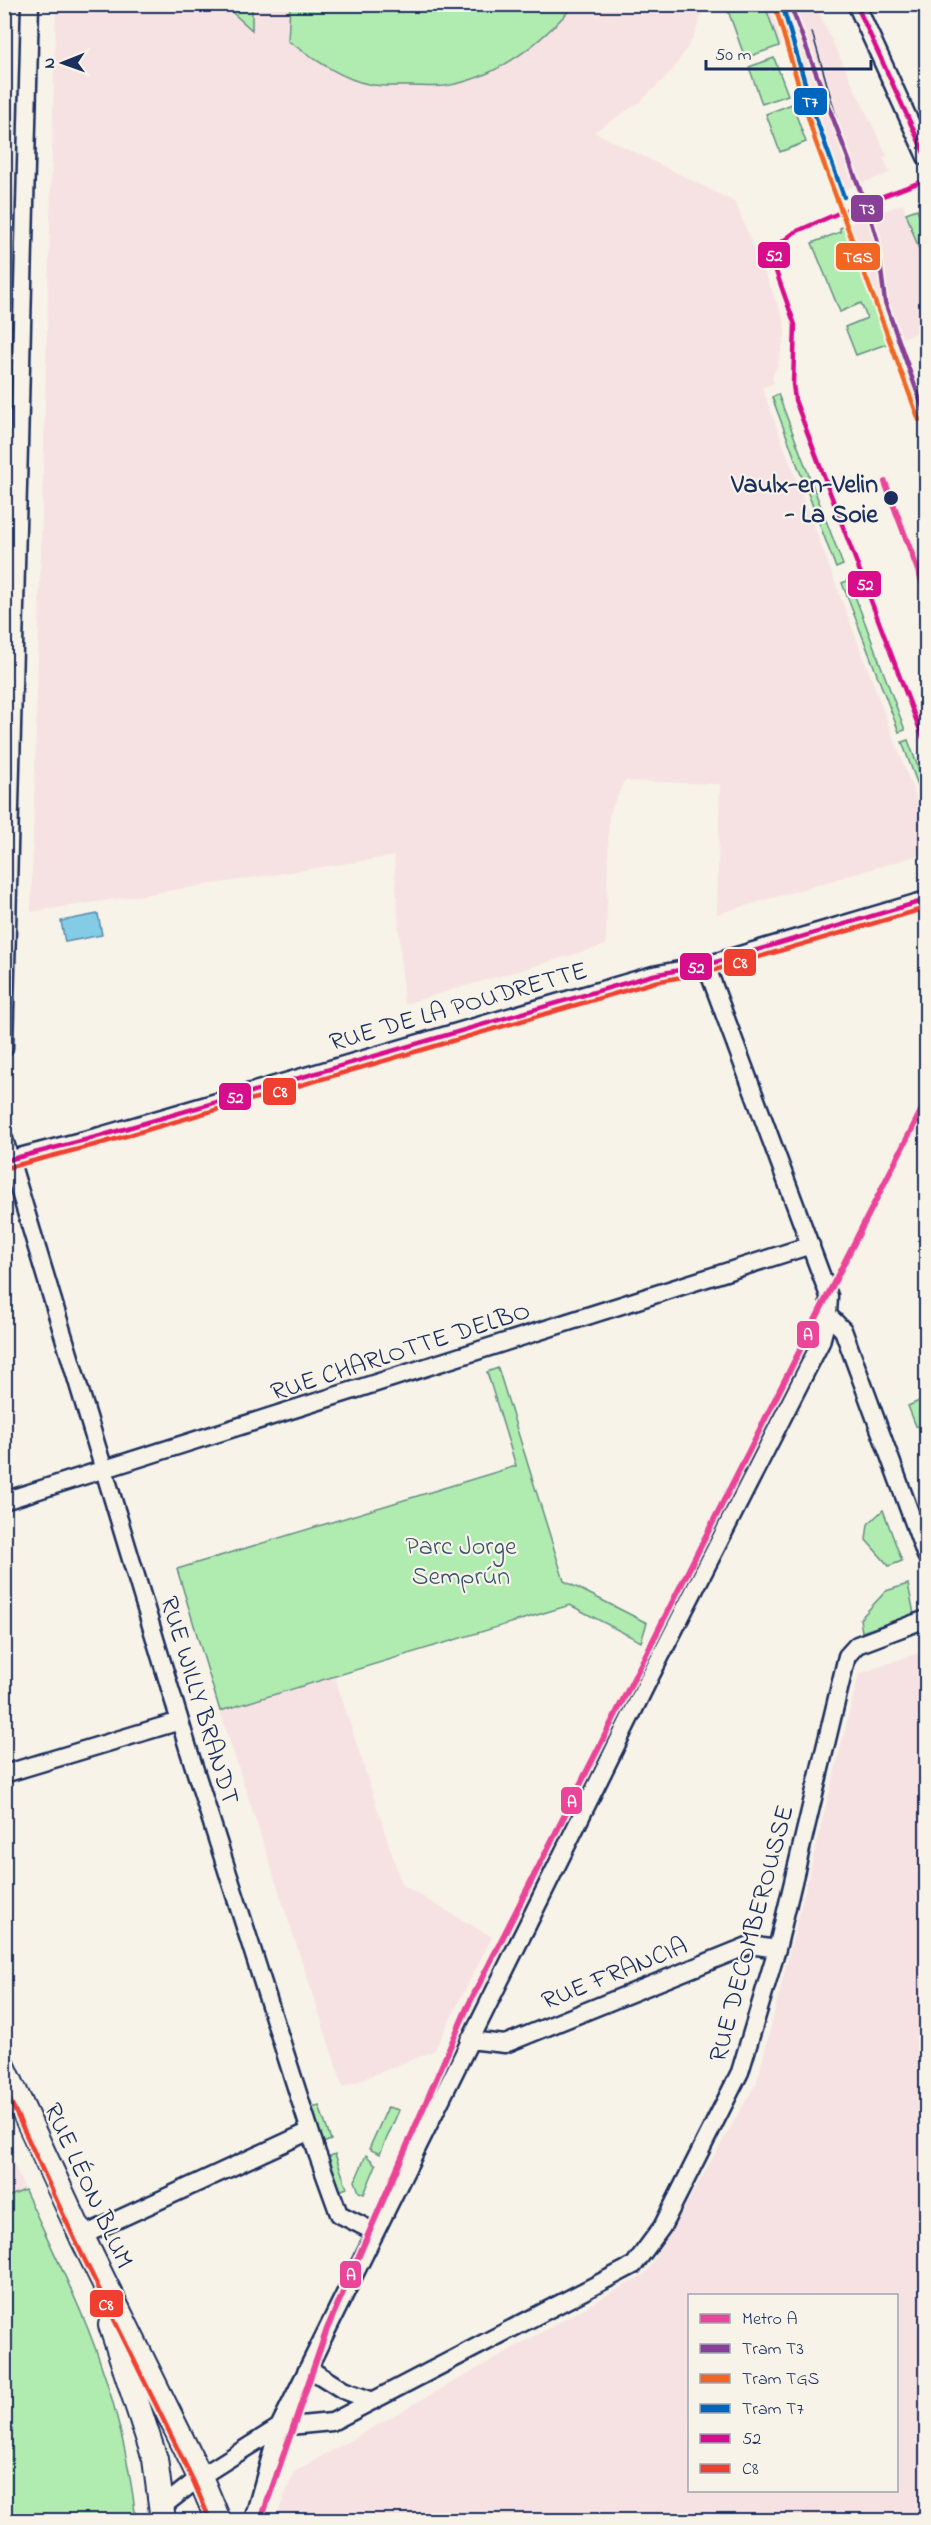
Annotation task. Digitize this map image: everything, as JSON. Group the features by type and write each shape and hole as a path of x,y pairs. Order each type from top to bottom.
{"main road":[{"name":"RUE LÉON BLUM","path":"4,2068 82,2237 219,2520"},
{"path":"82,2237 155,2459 162,2514"}],"street":[{"path":"4,1048 30,4"},
{"path":"856,4 927,157"},
{"name":"RUE DE LA POUDRETTE","path":"8,1160 100,1137 653,975 706,965 927,900"},
{"path":"253,2520 279,2427 661,1655 821,1342 828,1315 829,1296 706,965"},
{"name":"RUE WILLY BRANDT","path":"4,1139 8,1160 141,1587 180,1721 310,2131 339,2214 375,2232"},
{"name":"RUE CHARLOTTE DELBO","path":"4,1501 811,1245"},
{"path":"828,1315 843,1330 927,1556"},
{"name":"RUE DECOMBEROUSSE","path":"373,2402 634,2265 662,2226 740,2072 777,1949 847,1656 857,1645 927,1619"},
{"path":"4,1774 180,1721"},
{"name":"RUE FRANCIA","path":"469,2040 505,2044 750,1945 777,1949"},
{"path":"82,2237 310,2131"},
{"path":"308,2368 343,2390 373,2402"},
{"path":"162,2514 200,2477 279,2427 332,2422 373,2402"}],"shaded area":[{"path":"56,5 290,5 288,41 445,86 482,75 516,58 574,5 702,5 703,11 693,38 673,70 640,102 594,132 735,202 784,320 785,335 778,365 772,378 774,383 762,388 926,824 926,853 717,914 720,784 624,781 609,816 606,945 404,1004 394,856 31,912"},
{"path":"765,5 815,5 887,156 883,158 890,173 837,192 815,131 788,43 779,46"},
{"path":"903,204 906,213 917,209 926,235 926,329 892,342 847,225"},
{"path":"926,1650 926,2520 275,2520 294,2472 646,2273 757,2082 859,1674"},
{"path":"335,1677 402,1885 492,1937 434,2051 343,2087 220,1711"},
{"path":"4,2143 25,2190 5,2198 4,2198"}],"green space":[{"path":"290,4 574,5 532,46 517,57 483,75 445,86 388,86 373,85 347,77 288,41"},
{"path":"224,5 252,5 252,30"},
{"path":"726,5 765,5 779,46 745,58"},
{"path":"774,58 788,95 762,104 749,67"},
{"path":"792,104 806,142 780,152 766,114"},
{"path":"917,209 926,235 926,269 906,213"},
{"path":"847,225 892,342 856,355 845,327 867,318 861,303 840,312 812,243 840,232 840,228"},
{"path":"778,394 843,565 836,568 772,397"},
{"path":"849,580 905,730 899,732 842,583"},
{"path":"908,740 926,789 926,807 902,742"},
{"name":"Parc Jorge Semprún","path":"498,1368 564,1581 647,1623 641,1642 570,1605 220,1711 177,1569 516,1466 487,1372"},
{"path":"926,1398 924,1428 916,1426 908,1406"},
{"path":"883,1510 902,1561 889,1566 866,1540 868,1524"},
{"path":"908,1584 914,1614 862,1632 860,1619 886,1591"},
{"path":"319,2106 331,2140 323,2143 311,2108"},
{"path":"388,2107 399,2110 380,2154 369,2149"},
{"path":"335,2154 347,2188 339,2191 328,2157"},
{"path":"366,2155 376,2165 364,2194 359,2192 355,2181"},
{"path":"25,2190 81,2311 105,2375 124,2447 136,2520 5,2520 5,2198"}],"water":[{"path":"98,914 102,935 65,942 61,921"}],"tram line":[{"name":"T7","path":"782,4 812,107 844,197"},
{"name":"T3","path":"790,4 871,219 877,239 885,302 926,417"},
{"name":"TGS","path":"775,6 815,140 919,420"},
{"path":"812,32 849,161"}],"metro line":[{"name":"A","path":"885,482 926,592"},
{"name":"A","path":"261,2520 327,2329 467,2008 926,1101"}],"transit line":[{"name":"52","path":"856,4 926,157"},
{"name":"52","path":"926,180 848,209 795,232 778,245 772,260 795,325 793,384 795,400 926,746"},
{"name":"52","path":"4,1161 100,1136 653,975 706,965 926,900"},
{"name":"C8","path":"6,1168 102,1143 655,982 708,972 926,908"},
{"name":"C8","path":"4,2087 75,2240 193,2480 210,2520"}],"place":[{"name":"Vaulx-en-Velin - La Soie","path":"891,498"}]}
